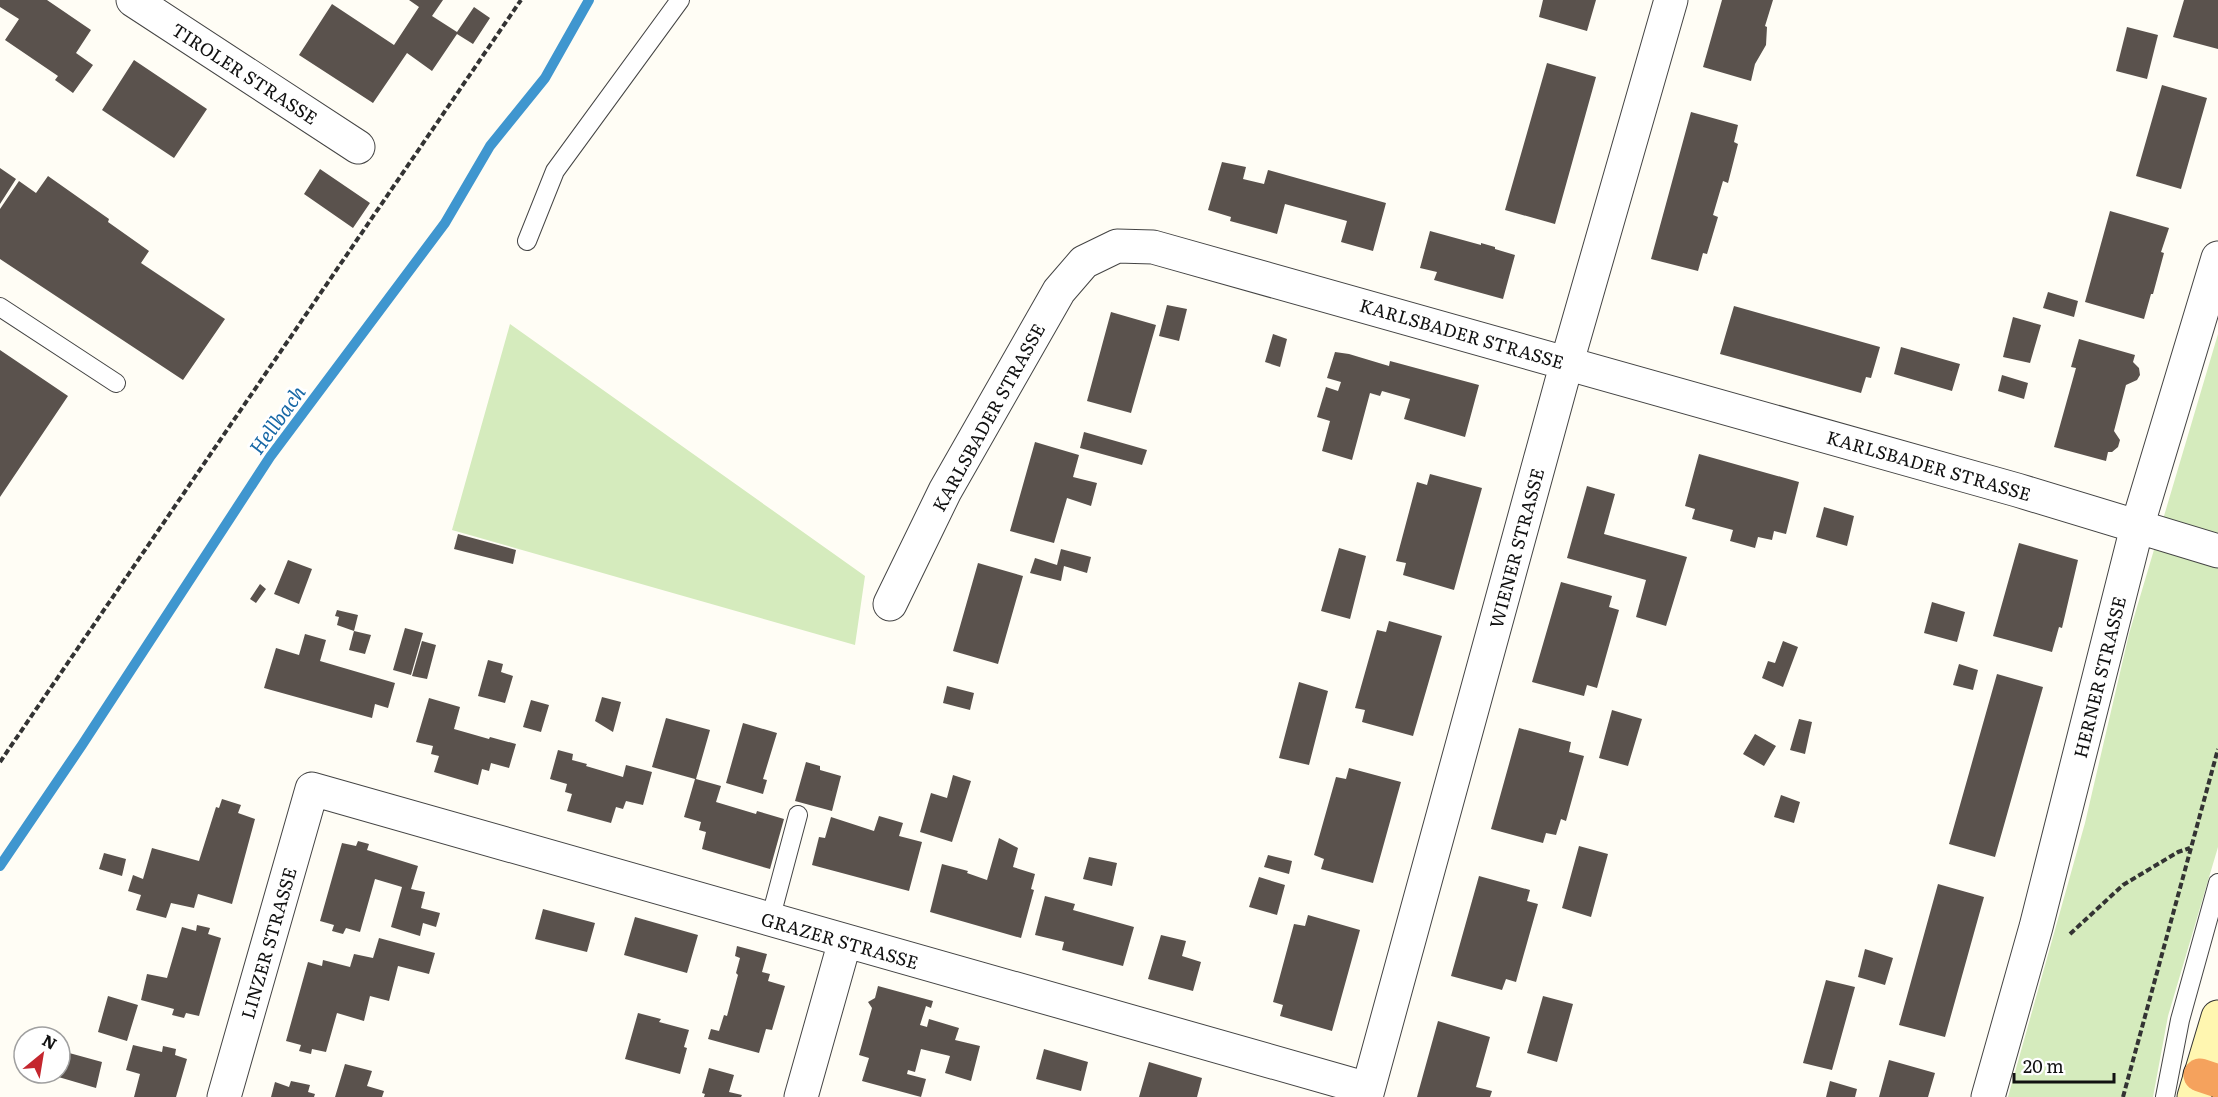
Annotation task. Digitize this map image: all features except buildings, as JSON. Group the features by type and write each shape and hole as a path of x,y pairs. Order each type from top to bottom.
{"main road":[{"path":"2204,1084 2218,1017"}],"street":[{"name":"TIROLER STRASSE","path":"133,0 358,147"},
{"name":"WIENER STRASSE","path":"1367,1093 1567,362 1671,0"},
{"name":"KARLSBADER STRASSE","path":"890,604 945,491 1059,291 1084,262 1117,246 1153,247 2017,490 2218,551"},
{"name":"HERNER STRASSE","path":"1988,1097 2036,927 2137,527 2218,258"},
{"name":"GRAZER STRASSE","path":"312,789 1367,1093"},
{"name":"LINZER STRASSE","path":"224,1097 312,789"},
{"path":"801,1097 844,941"}],"lane":[{"path":"527,241 555,171 680,0"},
{"path":"0,307 116,383"},
{"path":"770,920 798,815"},
{"path":"2165,1097 2180,1020 2218,883"}],"path":[{"path":"0,762 521,0"},
{"path":"2123,1097 2218,749"},
{"path":"2036,927 2066,937 2122,885 2178,852 2190,848"}],"green space":[{"path":"510,324 865,576 855,645 452,530"},
{"path":"2218,334 2218,847 2168,1016 2153,1097 2008,1097 2085,823 2129,634"}],"waterway":[{"name":"Hellbach","path":"0,866 270,457 445,223 490,146 545,78 589,0"}]}
